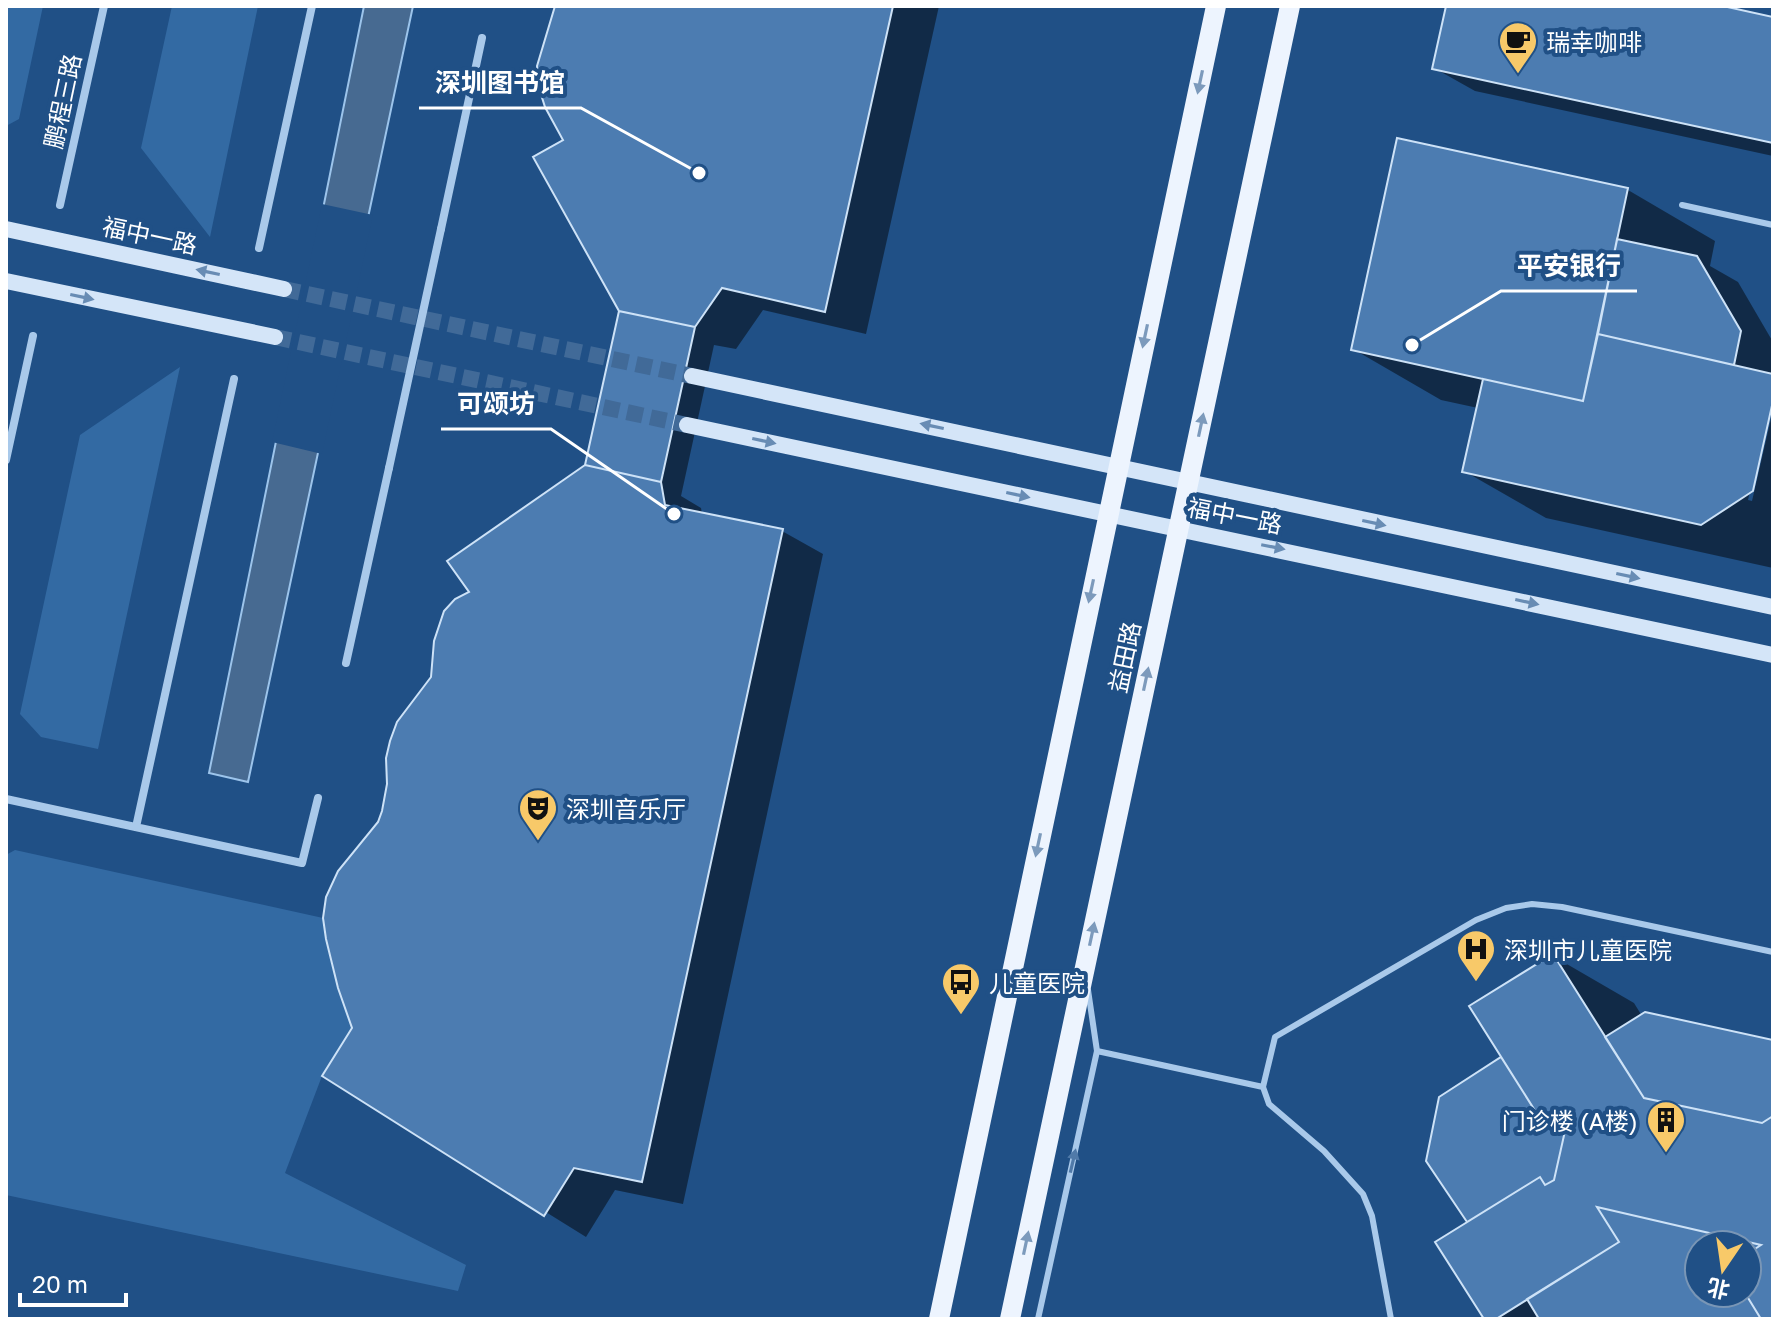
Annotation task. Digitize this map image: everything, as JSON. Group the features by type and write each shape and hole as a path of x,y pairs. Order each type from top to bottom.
{"main road":[{"name":"益田路","path":"938,1316 1216,6"},
{"name":"益田路","path":"1010,1319 1290,6"}],"street":[{"name":"鹏程三路","path":"60,205 104,6"},
{"path":"259,248 312,6"},
{"path":"346,663 482,38"},
{"name":"福中一路","path":"6,229 284,289"},
{"path":"6,281 275,337"},
{"path":"6,460 33,336"},
{"name":"福中一路","path":"692,376 1773,607"},
{"path":"136,827 234,379"},
{"name":"福中一路","path":"687,425 1773,655"},
{"path":"6,799 302,863 318,798"}],"lane":[{"path":"1682,205 1773,225"},
{"path":"1391,1319 1372,1216 1363,1194 1324,1151 1269,1104 1263,1087 1275,1037 1441,939 1506,908 1532,904 1562,907 1773,952"},
{"path":"1038,1319 1097,1051 1085,966"},
{"path":"1097,1051 1263,1087"}],"shaded area":[{"path":"6,6 43,6 19,119 6,126"},
{"path":"172,6 258,6 210,237 141,148"},
{"path":"364,6 413,6 248,782 209,773"},
{"path":"180,367 98,749 41,737 20,714 80,435"},
{"path":"15,850 323,918 334,974 352,1028 322,1076 285,1173 466,1265 458,1291 6,1195 6,855"}],"pier":[{"path":"322,204 373,215 322,454 272,442"}],"building":[{"path":"555,6 893,6 825,312 722,288 695,327 619,311 533,157 563,140 545,107 537,66"},
{"path":"1446,6 1723,6 1773,17 1773,143 1432,69"},
{"path":"1397,138 1628,188 1583,401 1351,350"},
{"path":"1617,239 1697,256 1741,331 1734,365 1598,334"},
{"path":"619,311 695,327 661,482 585,465"},
{"path":"1598,334 1773,374 1773,401 1753,491 1701,525 1462,472 1483,379 1583,401"},
{"name":"深圳音乐厅","path":"585,465 661,482 665,505 783,529 642,1182 574,1168 544,1216 322,1076 352,1028 338,988 323,918 326,897 338,871 378,822 387,784 386,758 390,741 397,722 431,677 434,641 444,611 455,599 469,592 447,561"},
{"name":"门诊楼 (A楼)","path":"1553,954 1644,1098 1762,1123 1773,1116 1773,1319 1761,1319 1755,1309 1763,1309 1763,1229 1692,1229 1597,1207 1619,1242 1496,1319 1484,1319 1435,1242 1540,1177 1545,1185 1554,1180 1565,1131 1558,1120 1546,1128 1469,1006"},
{"path":"1645,1012 1773,1040 1773,1116 1762,1123 1644,1098 1605,1037"},
{"path":"1501,1057 1546,1128 1558,1120 1565,1131 1554,1180 1545,1185 1540,1177 1467,1222 1426,1161 1439,1097"},
{"path":"1597,1207 1692,1229 1683,1229 1683,1309 1755,1309 1761,1319 1539,1319 1527,1299 1619,1242"}],"tunnel":[{"path":"284,289 692,376"},
{"path":"275,337 687,425"}],"place":[{"name":"瑞幸咖啡","path":"1518,75"},
{"name":"深圳图书馆","path":"699,173"},
{"name":"平安银行","path":"1412,345"},
{"name":"可颂坊","path":"674,514"},
{"name":"深圳音乐厅","path":"538,842"},
{"name":"深圳市儿童医院","path":"1476,983"},
{"name":"儿童医院","path":"961,1016"},
{"name":"门诊楼 (A楼)","path":"1666,1154"}]}
